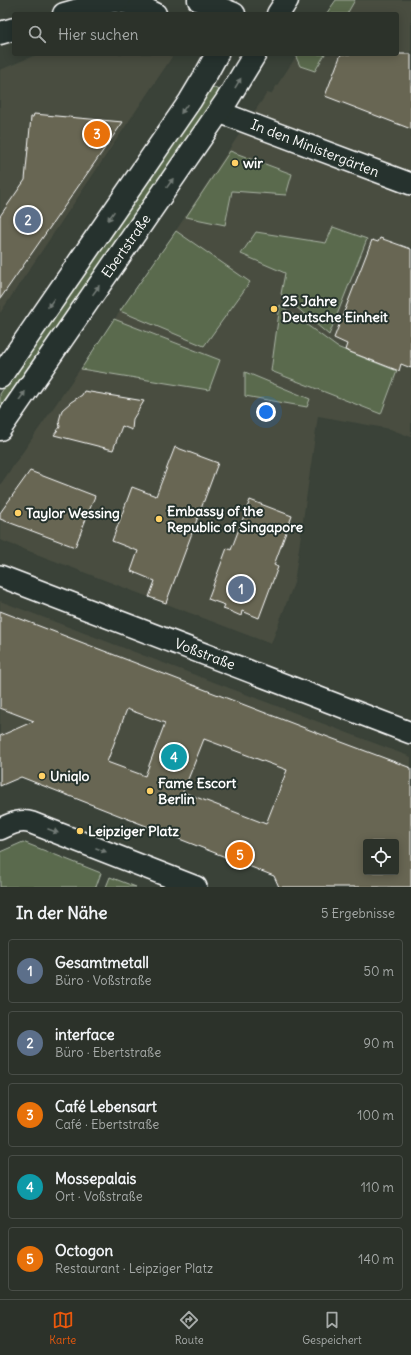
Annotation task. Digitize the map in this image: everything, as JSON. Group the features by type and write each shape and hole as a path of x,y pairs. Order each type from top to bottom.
{"main road":[{"path":"71,12 117,0 135,4 151,12"},
{"path":"199,0 230,12"},
{"path":"236,12 244,0"},
{"path":"279,12 287,0"},
{"path":"0,33 12,30"},
{"name":"Ebertstraße","path":"0,377 190,101 215,56"},
{"name":"Ebertstraße","path":"0,429 219,112 246,57"}],"street":[{"name":"In den Ministergärten","path":"219,112 411,184"},
{"name":"Voßstraße","path":"0,576 411,733"},
{"path":"0,829 18,821 27,821 196,887"}],"shaded area":[{"path":"336,0 411,0 411,437 390,429 318,416 294,583 271,644 0,540 0,485 181,223 267,93 271,94 297,56 399,56 399,12 327,12"},
{"path":"33,56 172,57 0,313 0,70"},
{"path":"0,601 411,757 411,887 274,876 21,777 0,786"}],"green space":[{"path":"336,0 355,0 348,12 327,12"},
{"path":"324,56 315,71 300,66 296,57"},
{"path":"212,87 221,91 0,411 0,394"},
{"path":"230,151 292,174 286,195 232,191 225,225 186,217"},
{"path":"333,227 367,239 329,335 281,294 285,273 241,254 256,232 326,243"},
{"path":"176,231 250,282 204,346 120,311"},
{"path":"280,305 337,347 397,371 381,414 271,371"},
{"path":"114,319 220,360 209,390 81,369"},
{"path":"245,372 310,399 307,407 245,396"},
{"path":"23,842 101,873 96,887 0,887 0,852"},
{"path":"110,877 136,887 106,887"}],"building":[{"path":"399,54 411,54 411,129 325,96 340,56 399,56"},
{"path":"34,114 123,122 0,299 0,216 25,180 31,117 33,117"},
{"path":"380,238 411,249 411,368 401,364 399,371 345,350 347,344 334,338 372,240 378,242"},
{"path":"84,391 144,401 133,419 132,430 122,426 113,450 54,435 60,427 59,421 62,410 82,395"},
{"name":"Embassy of the Republic of Singapore","path":"175,447 218,463 166,603 149,597 155,581 131,571 138,551 112,541 132,487 156,496"},
{"path":"30,471 95,496 75,547 0,519 0,513"},
{"path":"250,500 292,516 274,565 278,567 259,618 242,611 241,616 223,609 225,605 208,599 227,548 231,550"},
{"path":"0,611 411,768 411,887 279,887 274,876 21,777 0,786 0,736 34,721 0,708","holes":["127,709 165,723 145,776 107,762","204,739 287,770 266,824 183,792"]}],"place":[{"name":"Café Lebensart","path":"97,134"},
{"name":"wir","path":"235,163"},
{"name":"interface","path":"28,220"},
{"name":"25 Jahre Deutsche Einheit","path":"274,309"},
{"name":"Taylor Wessing","path":"18,513"},
{"name":"Embassy of the Republic of Singapore","path":"159,519"},
{"name":"Gesamtmetall","path":"241,589"},
{"name":"Mossepalais","path":"174,757"},
{"name":"Uniqlo","path":"42,776"},
{"name":"Fame Escort Berlin","path":"150,791"},
{"name":"Leipziger Platz","path":"80,831"},
{"name":"Octogon","path":"240,855"}]}
